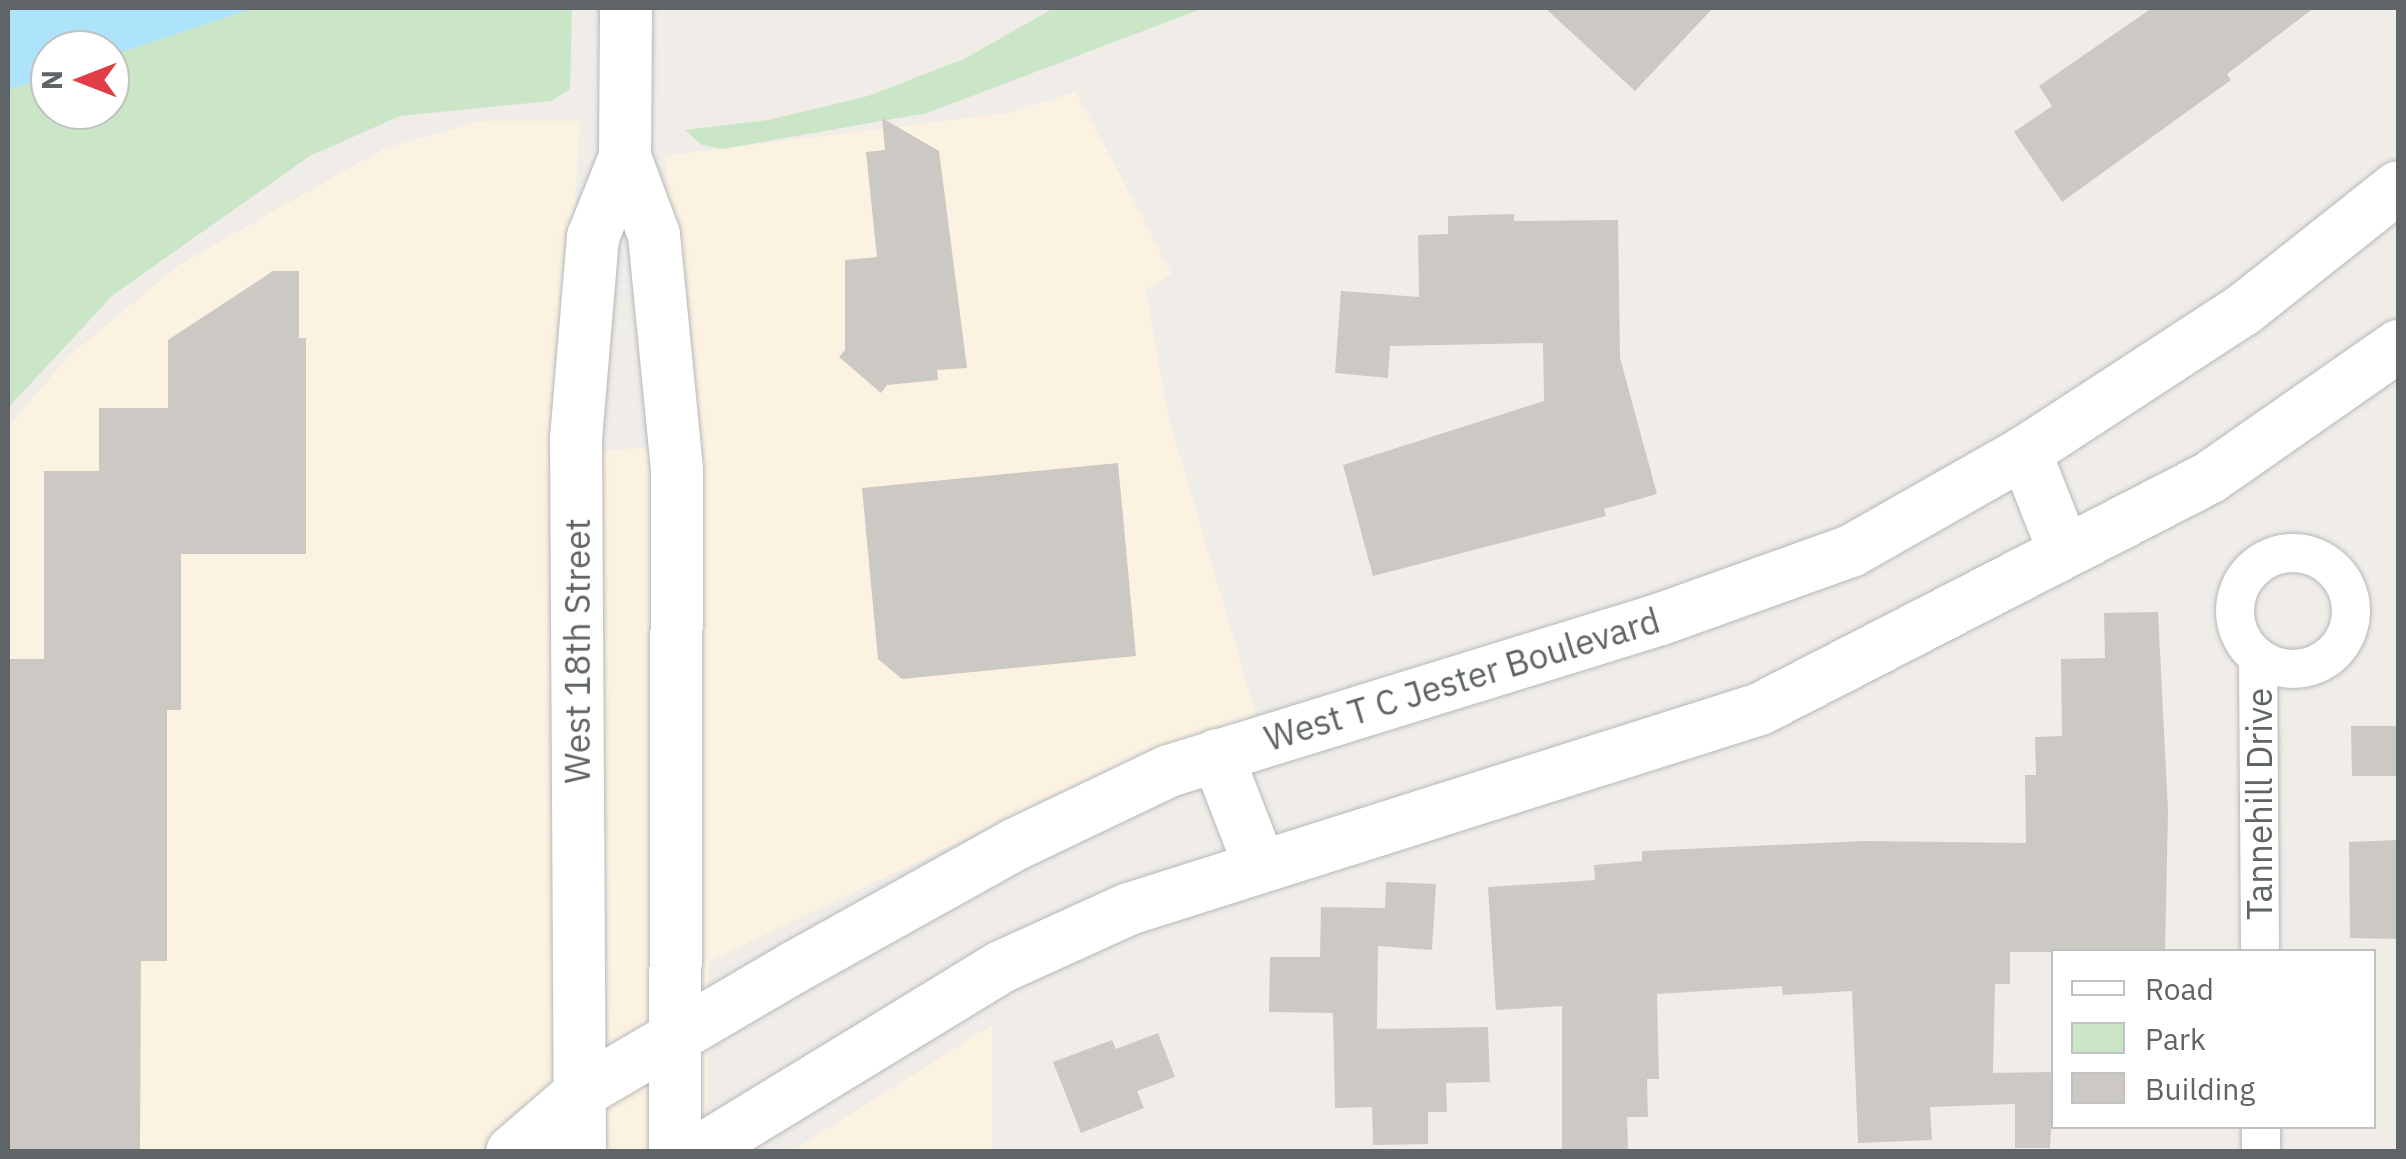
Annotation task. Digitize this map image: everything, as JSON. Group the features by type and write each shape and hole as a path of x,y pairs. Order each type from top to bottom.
{"main road":[{"name":"West 18th Street","path":"580,1152 576,439 593,237 624,157 626,26"},
{"name":"West 18th Street","path":"624,157 654,235 677,472 680,1034 675,1152"},
{"name":"West T C Jester Boulevard","path":"512,1152 580,1092 680,1034 1016,844 1169,771 1661,619 1851,551 2025,452 2243,310 2398,187"},
{"path":"698,1152 1000,967 1129,909 1259,864 1760,709 2209,478 2398,346"},
{"path":"2025,452 2064,551"},
{"path":"1218,755 1259,864"}],"street":[{"name":"Tannehill Drive","path":"2258,657 2260,949"}],"shaded area":[{"path":"1076,92 1172,274 1146,289 1168,415 1256,715 1140,756 709,961 706,1151 8,1152 8,427 67,358 179,265 383,149 482,121 580,121 560,453 693,445 665,156 1008,113"},
{"path":"992,1025 992,1151 792,1151"}],"green space":[{"path":"8,8 572,8 570,89 551,101 400,116 310,156 113,295 8,408"},
{"path":"1054,8 1204,8 927,113 723,149 702,145 685,130 768,120 868,96 964,59"}],"water":[{"path":"8,8 254,8 130,49 130,30 30,30 30,83 8,90"}],"building":[{"path":"1545,8 1713,8 1635,91"},
{"path":"2152,8 2314,8 2227,74 2231,80 2062,202 2014,132 2052,106 2039,86"},
{"path":"882,118 939,151 967,368 937,370 938,380 887,385 881,393 839,357 845,350 845,260 877,257 866,152 885,150"},
{"path":"1514,214 1514,221 1618,220 1620,358 1657,494 1604,509 1606,516 1373,576 1343,465 1544,401 1543,343 1390,346 1388,378 1335,373 1341,291 1419,297 1418,235 1448,234 1448,216"},
{"path":"273,271 299,271 299,338 306,338 306,554 181,554 181,710 167,710 167,961 141,961 140,1152 8,1152 8,659 44,659 44,471 99,471 99,408 168,408 168,340"},
{"path":"1118,463 1136,656 902,679 878,659 862,488"},
{"path":"2158,612 2168,811 2165,949 2010,952 2010,984 1995,984 1993,1073 2051,1072 2050,1148 2015,1148 2015,1104 1930,1107 1932,1140 1858,1143 1852,991 1783,995 1782,986 1657,994 1659,1079 1647,1079 1648,1117 1627,1117 1628,1152 1562,1152 1562,1006 1496,1010 1488,887 1595,880 1594,865 1642,861 1642,851 1865,841 2026,843 2025,775 2036,775 2035,737 2062,736 2061,659 2105,658 2104,613"},
{"path":"2351,726 2398,726 2398,776 2352,776"},
{"path":"2398,840 2398,939 2350,938 2349,842"},
{"path":"1386,882 1436,884 1432,950 1378,946 1377,1029 1488,1027 1490,1082 1446,1083 1447,1112 1428,1112 1428,1144 1373,1145 1372,1107 1335,1108 1333,1013 1269,1012 1270,957 1320,957 1321,907 1385,908"},
{"path":"1158,1033 1175,1077 1137,1091 1144,1108 1081,1133 1053,1062 1112,1040 1116,1049"}]}
